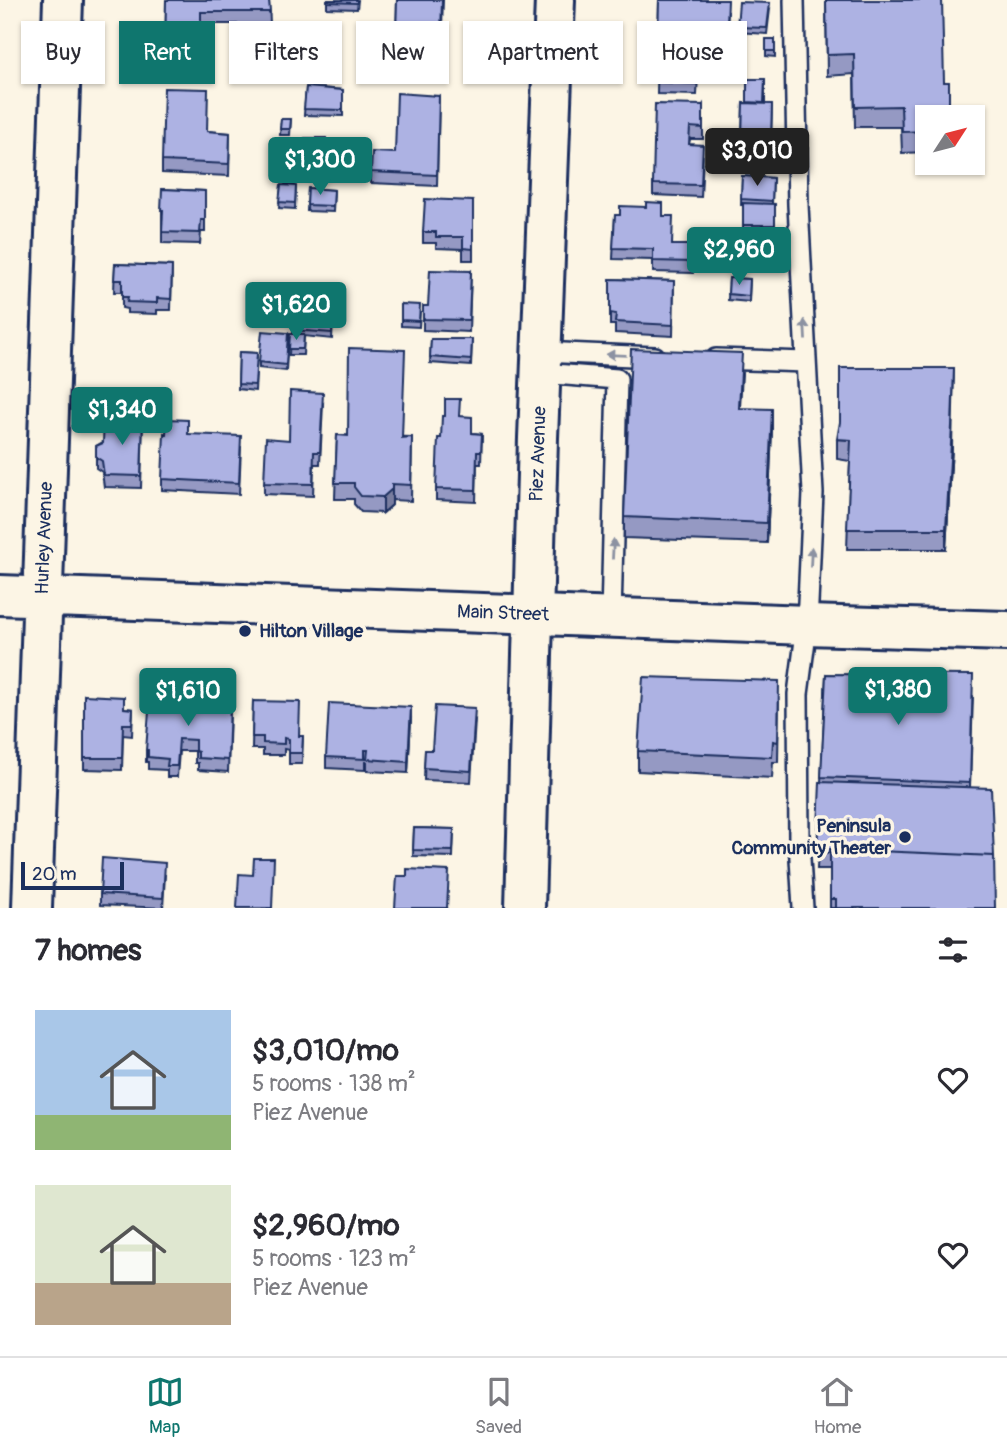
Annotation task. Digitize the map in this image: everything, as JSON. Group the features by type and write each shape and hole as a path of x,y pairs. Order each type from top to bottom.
{"street":[{"name":"Hurley Avenue","path":"32,908 63,0"},
{"name":"Piez Avenue","path":"525,908 555,0"},
{"name":"Main Street","path":"0,595 1007,631"}],"lane":[{"path":"794,0 799,205 813,494 807,625 798,694 799,842 803,908"},
{"path":"541,363 685,358 806,362"},
{"path":"541,363 617,379 611,617"}],"building":[{"path":"166,0 269,0 270,12 201,12 201,21 166,21"},
{"path":"357,0 357,3 327,2"},
{"path":"397,0 442,0 441,21 396,21"},
{"path":"659,0 728,0 727,21 658,21"},
{"path":"826,0 942,0 944,82 949,82 949,105 915,105 915,132 902,132 901,106 855,107 854,54 827,55"},
{"path":"739,2 770,3 767,28 747,27 747,21 737,21"},
{"path":"766,39 775,39 775,51 766,51"},
{"path":"747,79 765,79 764,103 747,102"},
{"path":"306,87 343,90 343,110 304,109"},
{"path":"164,88 208,89 207,131 230,133 229,164 162,161"},
{"path":"397,93 439,96 437,175 371,172 372,152 395,153"},
{"path":"743,103 772,104 771,138 742,137"},
{"path":"655,104 703,105 703,128 690,127 689,144 703,145 701,185 653,184"},
{"path":"281,119 291,119 290,129 280,129"},
{"path":"305,138 326,138 327,153 305,153"},
{"path":"285,145 295,145 294,178 285,178"},
{"path":"742,176 773,178 772,201 741,199"},
{"path":"281,185 296,186 295,203 279,202"},
{"path":"308,188 334,190 333,206 307,205"},
{"path":"162,189 205,191 205,220 201,220 200,233 162,232"},
{"path":"425,199 473,201 473,249 463,248 463,237 436,237 436,232 423,232"},
{"path":"646,202 663,203 663,216 673,216 672,245 694,245 693,262 653,261 653,249 613,248 615,215 620,215 620,206 646,207"},
{"path":"743,203 775,204 775,225 743,225"},
{"path":"115,264 172,266 171,299 157,298 157,303 127,302 128,297 122,297 122,280 114,280"},
{"path":"430,270 471,271 469,320 423,319 423,306 428,306"},
{"path":"729,278 750,279 749,296 728,294"},
{"path":"610,279 674,281 673,325 615,322 616,314 610,313"},
{"path":"401,304 420,305 419,321 401,320"},
{"path":"294,310 333,313 332,333 293,330"},
{"path":"262,331 288,333 286,365 259,362"},
{"path":"290,334 304,334 303,349 289,349"},
{"path":"431,339 472,339 471,360 430,357"},
{"path":"349,348 405,350 402,438 412,437 411,485 392,484 392,489 383,497 361,496 354,483 335,483 337,435 348,436"},
{"path":"631,349 742,353 739,408 772,409 767,523 624,517"},
{"path":"239,352 257,353 255,385 238,384"},
{"path":"840,368 954,368 946,529 847,529 851,440 837,439 840,422"},
{"path":"290,391 323,393 320,452 314,452 313,484 264,483 266,438 289,440"},
{"path":"445,399 460,399 459,416 472,417 472,433 482,434 481,452 477,452 476,490 436,489 438,438 441,438 442,416 445,416"},
{"path":"104,418 143,418 141,476 104,475 102,461 96,457 96,446 103,443"},
{"path":"167,419 188,420 188,434 241,436 239,483 162,479"},
{"path":"826,674 973,675 970,783 821,777"},
{"path":"643,677 779,681 778,742 773,741 772,757 638,751"},
{"path":"84,695 124,697 124,708 133,709 132,724 123,724 122,758 84,758"},
{"path":"150,698 230,702 228,760 198,758 195,740 179,739 177,766 167,766 168,759 148,757 146,750"},
{"path":"253,701 300,702 299,736 303,736 302,753 289,753 289,739 284,738 284,744 263,743 263,737 252,737"},
{"path":"329,703 411,707 408,762 367,759 368,750 365,750 365,759 326,757"},
{"path":"435,706 475,708 471,771 424,768 425,750 432,750"},
{"name":"Peninsula Community Theater","path":"820,782 991,788 994,856 830,849 830,853 817,852"},
{"path":"414,828 454,829 453,851 413,850"},
{"path":"830,849 994,856 995,908 836,908 836,899 830,899"},
{"path":"102,858 165,863 163,898 100,894"},
{"path":"254,858 274,858 272,908 237,908 239,874 253,875"},
{"path":"407,869 449,871 447,908 395,908 397,876 407,876"}],"place":[{"name":"Hilton Village","path":"245,631"},
{"name":"Peninsula Community Theater","path":"905,837"}]}
